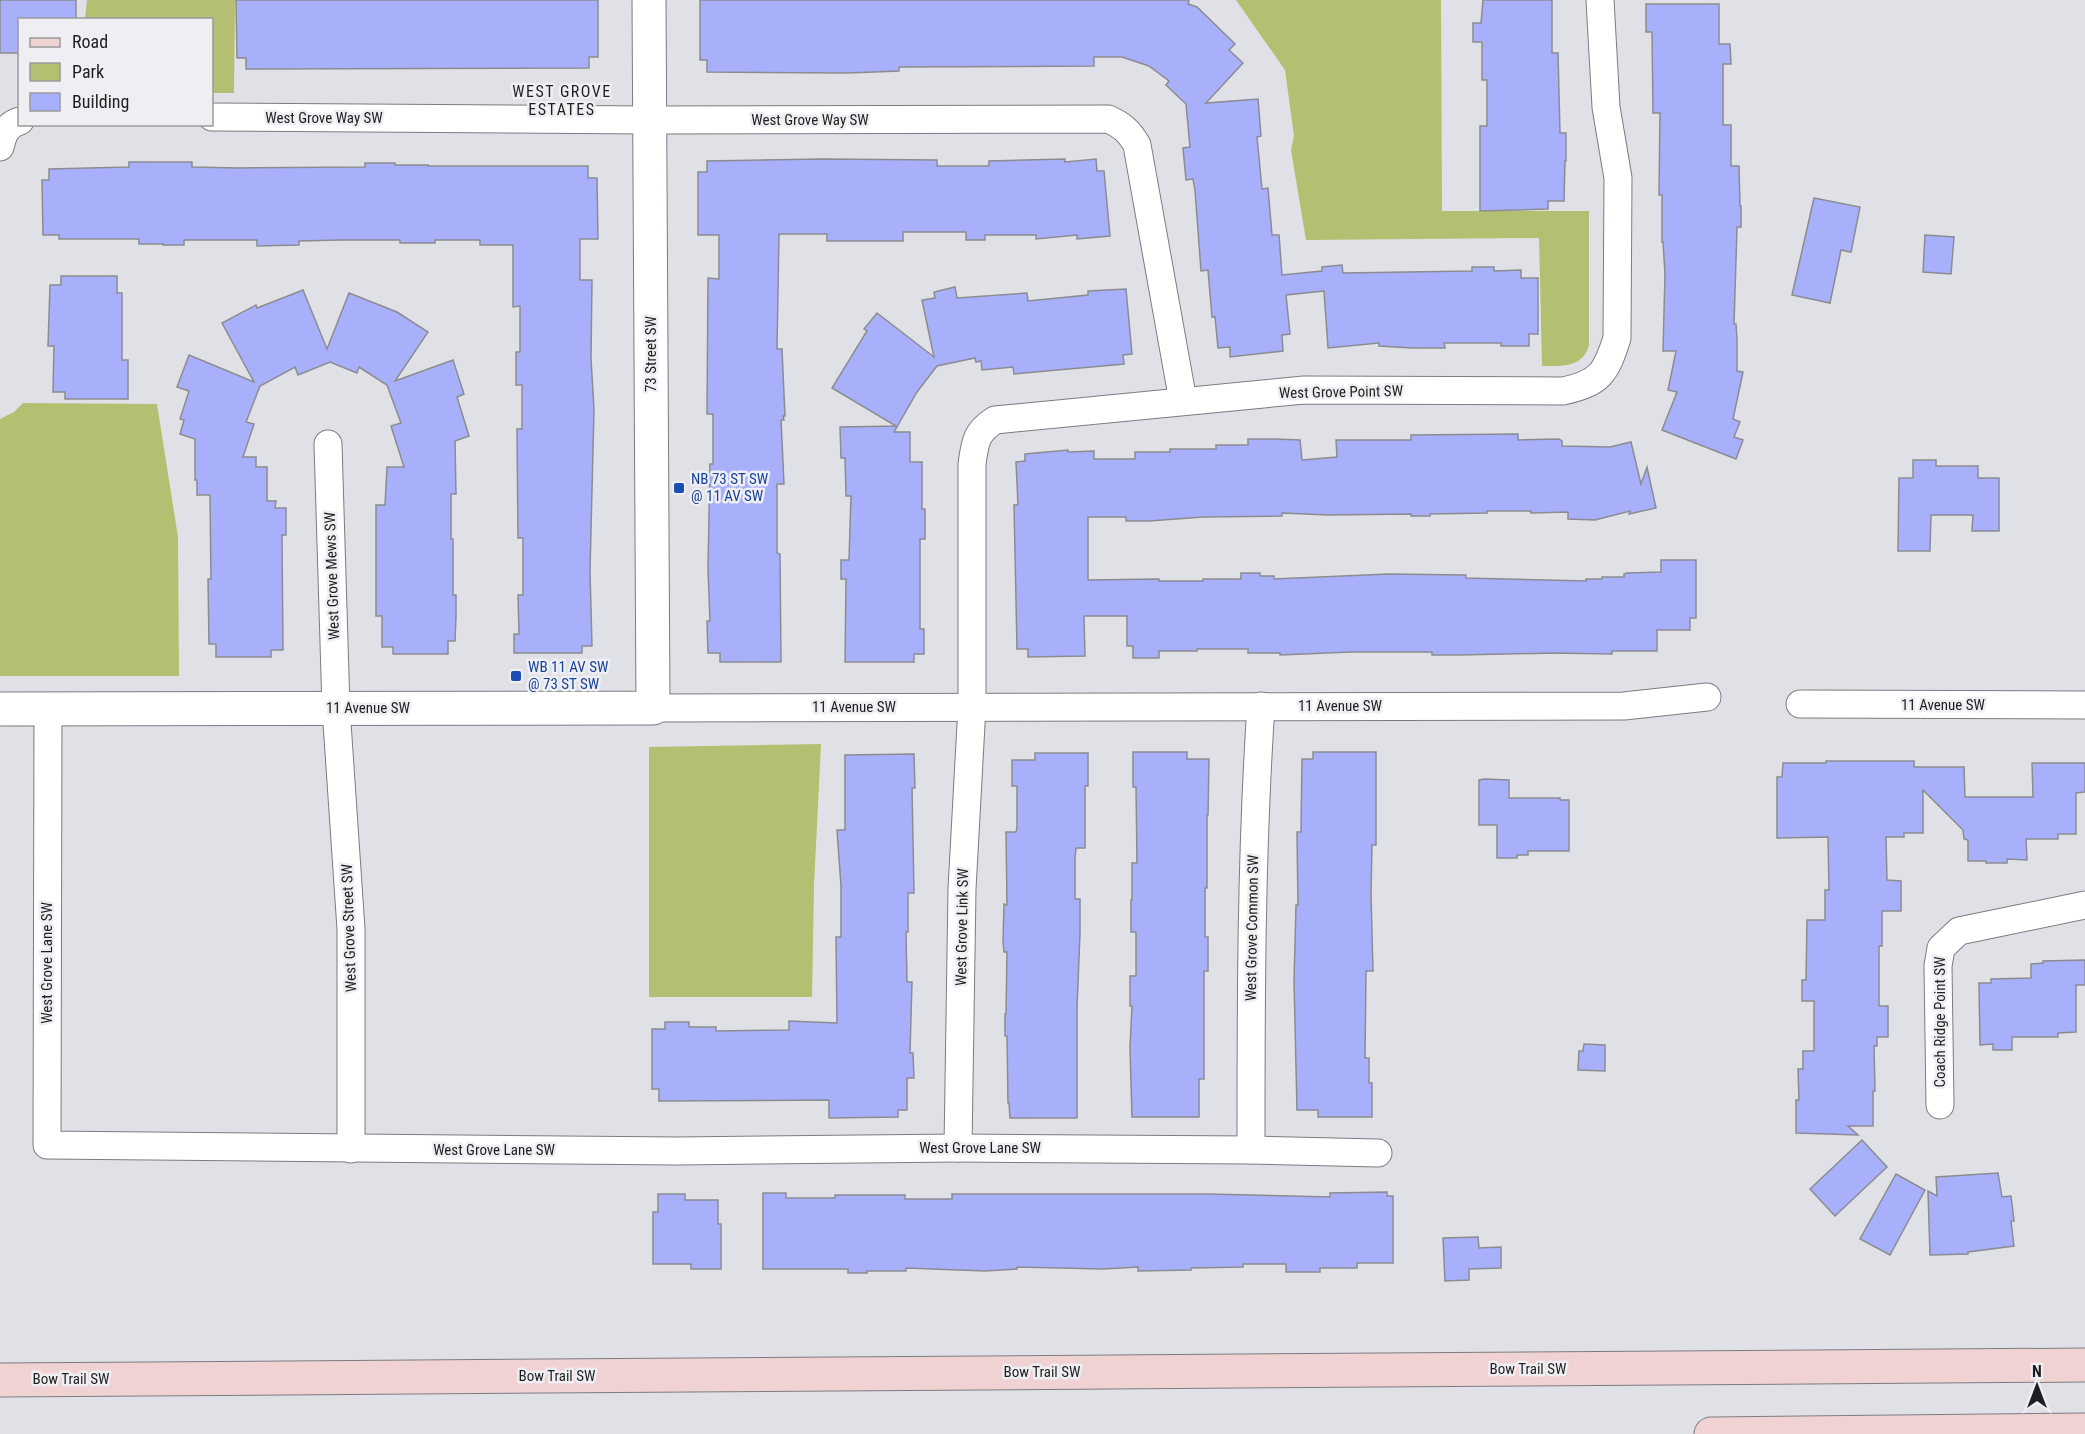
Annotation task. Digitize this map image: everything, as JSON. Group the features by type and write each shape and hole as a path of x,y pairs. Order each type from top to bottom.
{"main road":[{"name":"Bow Trail SW","path":"0,1380 2085,1365"},
{"path":"1711,1434 2085,1430"}],"street":[{"name":"73 Street SW","path":"649,0 653,708"},
{"name":"West Grove Point SW","path":"972,706 972,464 974,442 982,428 995,420 1304,390 1563,391 1585,386 1601,375 1610,360 1617,338 1618,178 1606,107 1600,0"},
{"name":"West Grove Way SW","path":"213,117 649,120 1108,119 1130,133 1137,145 1184,401"},
{"path":"0,147 3,134 12,123 18,122"},
{"name":"West Grove Mews SW","path":"328,444 336,708"},
{"name":"11 Avenue SW","path":"0,709 1624,706 1707,697"},
{"name":"11 Avenue SW","path":"1800,704 2085,705"},
{"name":"West Grove Link SW","path":"958,1148 962,889 972,706"},
{"name":"West Grove Common SW","path":"1251,1150 1251,973 1256,790 1261,706"},
{"name":"West Grove Street SW","path":"336,708 351,929 351,1149"},
{"name":"West Grove Lane SW","path":"48,709 47,1145 677,1151 958,1148 1378,1153"},
{"name":"Coach Ridge Point SW","path":"1940,1106 1938,966 1941,948 1959,931 2085,904"}],"green space":[{"path":"87,0 235,0 234,93 213,93 213,18 85,18"},
{"path":"1236,0 1441,0 1442,211 1589,211 1589,345 1582,358 1571,364 1542,366 1539,238 1306,240 1291,150 1294,136 1285,70"},
{"path":"23,403 157,404 178,537 179,676 0,676 0,419 14,412"},
{"path":"821,744 814,885 812,997 649,997 649,747"}],"building":[{"path":"0,0 76,0 76,18 18,18 18,53 0,53"},
{"path":"236,0 598,0 598,57 589,57 589,68 246,69 246,58 237,58"},
{"path":"700,0 1189,0 1188,4 1197,7 1235,44 1229,50 1243,63 1206,103 1258,99 1261,136 1257,137 1262,189 1268,188 1272,235 1279,235 1282,275 1322,271 1322,267 1342,265 1343,273 1472,271 1472,267 1494,267 1494,271 1521,270 1521,278 1538,278 1538,334 1529,334 1529,346 1501,346 1501,343 1444,343 1445,348 1412,348 1379,346 1379,343 1328,348 1324,291 1286,295 1290,334 1282,335 1283,351 1230,357 1230,347 1218,348 1215,317 1212,317 1208,270 1201,271 1195,190 1193,179 1186,180 1183,148 1190,147 1186,104 1166,85 1169,81 1149,66 1122,57 1094,57 1094,66 899,67 899,71 848,73 707,72 707,60 700,60"},
{"path":"1483,0 1552,0 1552,53 1558,53 1560,133 1566,133 1566,161 1564,201 1548,201 1548,209 1480,211 1480,126 1487,126 1487,80 1482,80 1482,42 1473,42 1473,23 1481,23"},
{"path":"1646,4 1719,4 1719,44 1730,44 1731,64 1723,64 1723,125 1731,125 1731,166 1739,166 1741,206 1741,227 1737,227 1734,324 1736,324 1737,339 1737,371 1743,372 1733,419 1740,422 1734,437 1743,440 1736,459 1662,430 1677,392 1668,390 1676,351 1663,351 1665,274 1662,195 1659,195 1660,113 1653,113 1652,32 1646,32"},
{"path":"1065,159 1065,162 1096,159 1097,171 1104,171 1110,236 1077,239 1077,235 1036,239 1036,235 985,235 985,240 966,240 966,232 903,232 903,241 827,241 827,234 779,234 777,349 782,349 785,416 783,416 784,420 781,420 784,484 777,484 781,662 720,662 720,653 708,653 707,621 710,621 708,569 710,464 713,464 713,414 707,414 708,278 719,279 719,235 698,235 698,172 707,172 707,161 937,160 937,166 989,166 989,161"},
{"path":"129,162 192,162 192,167 238,168 365,167 365,163 428,166 588,166 588,178 597,178 598,239 580,239 580,280 592,280 591,359 594,409 590,571 592,646 582,646 582,653 514,653 514,634 519,634 518,595 523,595 523,538 518,538 517,429 522,429 522,385 516,385 516,352 520,352 520,306 513,307 513,245 480,245 480,240 400,243 400,240 340,240 299,241 299,245 257,246 257,240 184,240 184,245 163,245 139,244 139,239 59,239 59,235 43,235 42,180 49,180 49,169 129,167"},
{"path":"1814,198 1860,207 1851,252 1841,250 1830,303 1792,295"},
{"path":"1925,235 1954,237 1951,274 1923,272"},
{"path":"61,276 117,276 117,293 122,293 122,360 128,360 128,399 65,399 65,392 53,392 54,346 48,346 50,285 61,285"},
{"path":"955,287 957,298 1027,293 1028,301 1088,295 1088,291 1126,289 1132,354 1123,355 1124,364 1014,374 1013,367 982,370 981,361 976,362 975,358 937,366 917,392 894,432 910,432 910,462 922,462 922,509 925,509 925,539 920,539 920,629 924,629 924,654 914,654 914,662 845,662 846,579 841,579 841,560 849,560 851,496 846,496 845,458 841,458 840,427 896,426 832,388 867,331 864,329 877,313 934,357 922,300 935,298 934,292"},
{"path":"303,290 327,349 349,293 397,312 428,332 395,381 453,360 464,394 457,397 469,436 455,441 456,494 451,494 451,539 453,539 453,595 456,595 456,616 455,641 448,641 448,654 393,654 393,647 382,647 382,616 376,616 376,505 385,505 387,467 404,467 391,426 401,423 387,385 359,367 357,373 330,362 298,375 295,367 260,386 246,422 254,424 243,457 256,457 256,467 267,467 267,501 276,501 275,508 286,508 286,535 282,535 283,650 271,650 271,657 216,657 216,644 209,644 210,495 197,495 195,439 180,434 184,420 180,419 189,391 177,387 189,355 254,382 222,323 256,305 257,308"},
{"path":"1518,434 1518,440 1559,439 1562,441 1562,446 1610,447 1631,442 1641,484 1647,467 1656,508 1629,514 1630,511 1595,520 1568,519 1568,512 1531,513 1531,511 1487,511 1487,513 1430,514 1430,516 1282,513 1282,516 1203,517 1149,521 1126,521 1126,517 1088,517 1088,580 1203,581 1203,579 1241,579 1241,573 1260,573 1260,576 1274,576 1274,579 1389,574 1586,581 1586,579 1602,579 1602,577 1624,577 1627,573 1661,572 1661,560 1696,560 1696,618 1690,618 1690,630 1657,630 1657,651 1612,651 1612,654 1432,655 1432,652 1351,652 1280,655 1280,653 1248,653 1248,649 1197,649 1197,651 1159,651 1159,658 1133,658 1133,646 1127,646 1127,616 1084,616 1085,656 1028,657 1028,649 1017,649 1014,505 1018,505 1016,462 1025,461 1025,454 1068,450 1068,452 1094,451 1094,459 1135,459 1135,452 1216,449 1216,445 1248,445 1248,439 1275,439 1300,440 1302,460 1337,457 1336,440 1411,440 1411,435"},
{"path":"1913,460 1936,460 1936,466 1978,466 1978,478 1999,478 1999,531 1972,531 1973,515 1931,515 1930,551 1898,551 1899,478 1913,478"},
{"path":"1133,752 1187,752 1187,759 1209,759 1207,888 1205,888 1208,971 1204,971 1204,1079 1199,1079 1199,1117 1132,1117 1130,976 1136,976 1136,932 1131,932 1131,900 1132,863 1137,863"},
{"path":"1313,752 1376,752 1376,845 1372,845 1371,894 1373,971 1366,971 1365,1058 1369,1058 1369,1083 1372,1083 1372,1117 1318,1117 1318,1110 1297,1110 1294,981 1296,905 1298,905 1297,832 1301,832 1302,759 1313,759"},
{"path":"1035,753 1088,753 1088,786 1085,786 1085,848 1076,848 1075,858 1075,899 1080,899 1077,1118 1010,1118 1008,1103 1007,1036 1005,1036 1007,952 1004,952 1003,941 1004,904 1007,905 1006,832 1016,832 1017,827 1017,786 1012,786 1012,760 1035,760"},
{"path":"914,754 915,788 912,788 914,893 908,893 908,932 906,932 907,982 912,982 910,1053 913,1053 914,1078 907,1078 907,1110 898,1110 898,1117 829,1118 829,1100 659,1101 659,1089 652,1089 652,1029 665,1029 665,1022 689,1022 689,1027 716,1027 716,1031 789,1030 789,1021 837,1023 836,937 841,937 841,886 837,830 845,830 845,755"},
{"path":"1826,761 1914,761 1914,767 1964,767 1965,797 2033,797 2032,763 2085,763 2085,792 2076,793 2076,834 2058,834 2058,839 2026,839 2027,860 2007,859 2007,863 1968,861 1968,840 1964,839 1963,830 1923,790 1923,833 1904,833 1904,837 1886,837 1887,880 1901,881 1901,911 1882,911 1882,946 1879,946 1879,1006 1888,1006 1888,1037 1877,1037 1877,1046 1874,1046 1873,1126 1848,1126 1858,1135 1796,1133 1796,1100 1799,1100 1798,1069 1803,1069 1803,1051 1814,1051 1814,1001 1802,1001 1802,980 1806,980 1807,920 1825,920 1825,890 1829,890 1828,837 1777,838 1777,777 1782,777 1783,763 1826,763"},
{"path":"1479,780 1509,780 1509,798 1569,800 1569,851 1528,851 1528,855 1517,855 1517,858 1497,858 1497,825 1479,825"},
{"path":"2085,960 2085,985 2076,985 2076,1032 2058,1033 2058,1037 2012,1037 2012,1050 1993,1050 1993,1044 1980,1045 1979,983 1991,983 1991,979 2031,978 2031,964 2043,963 2043,961"},
{"path":"1584,1044 1605,1045 1605,1071 1578,1070 1579,1051 1583,1051"},
{"path":"1862,1140 1887,1167 1835,1216 1810,1189"},
{"path":"1998,1173 2002,1197 2011,1196 2014,1246 1968,1252 1968,1254 1930,1255 1928,1191 1937,1196 1936,1177"},
{"path":"1896,1174 1925,1190 1890,1255 1860,1239"},
{"path":"1387,1192 1387,1196 1393,1196 1393,1263 1357,1263 1357,1268 1320,1268 1320,1272 1286,1272 1286,1264 1243,1264 1243,1267 1138,1271 1138,1267 1103,1269 1017,1267 1017,1269 985,1271 906,1268 906,1271 867,1271 867,1273 848,1273 848,1269 763,1269 763,1193 786,1193 786,1198 905,1195 905,1199 952,1199 952,1194 1208,1194 1330,1197 1330,1193"},
{"path":"658,1194 685,1194 685,1200 718,1200 718,1224 721,1224 721,1269 691,1269 691,1264 653,1264 653,1212 658,1212"},
{"path":"1478,1237 1479,1248 1501,1247 1501,1268 1469,1269 1469,1280 1445,1281 1443,1238"}],"place":[{"name":"NB 73 ST SW @ 11 AV SW","path":"679,488"},
{"name":"WB 11 AV SW @ 73 ST SW","path":"516,676"}],"district":[{"name":"WEST GROVE ESTATES","path":"562,100"}]}
